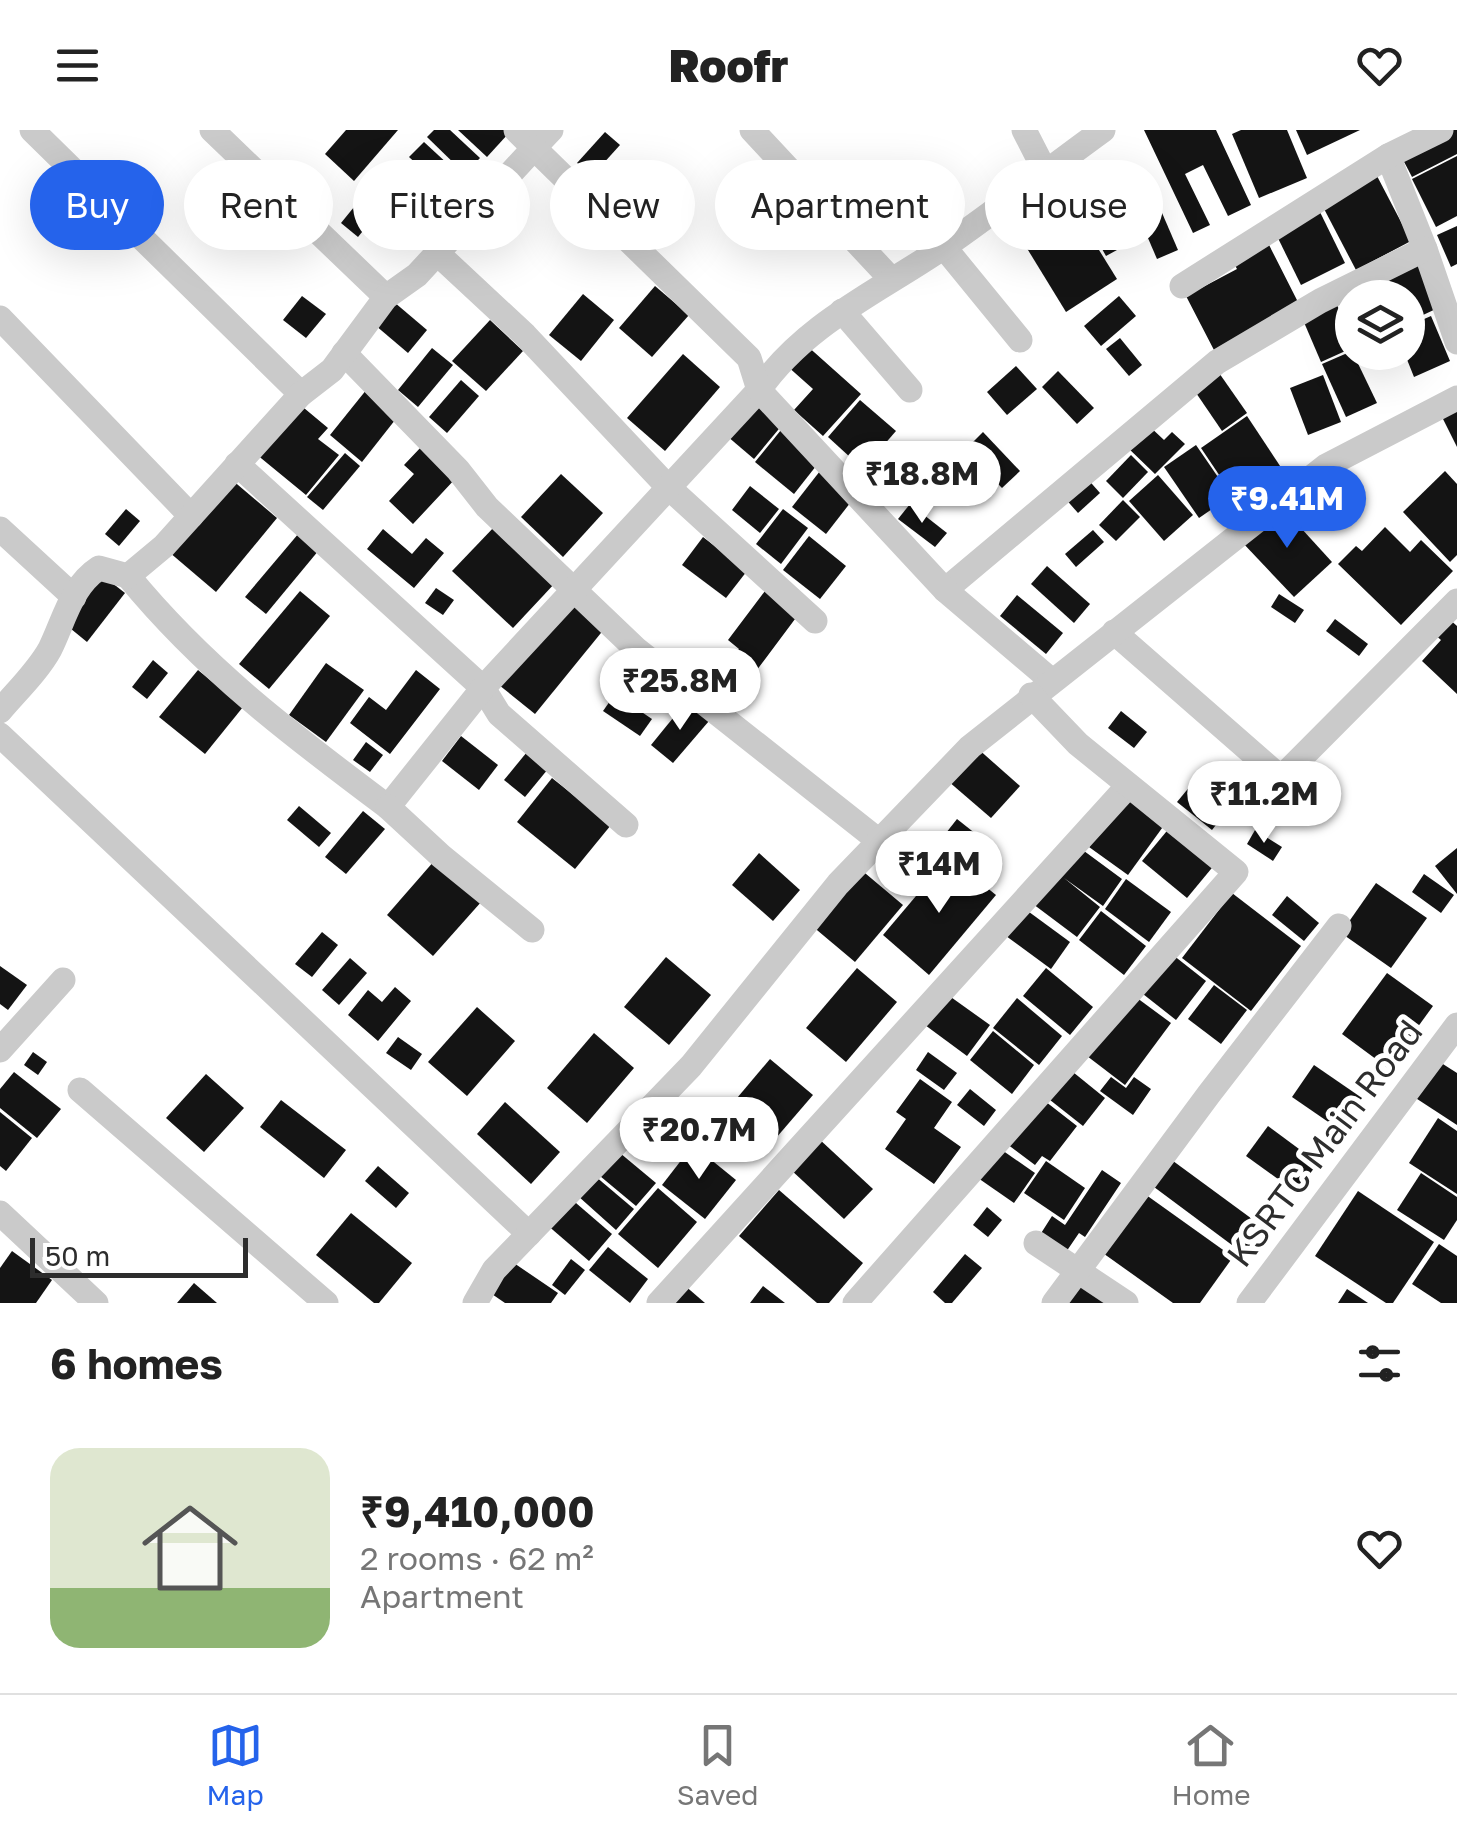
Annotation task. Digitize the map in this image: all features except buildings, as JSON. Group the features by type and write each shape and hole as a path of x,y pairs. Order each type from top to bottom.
{"street":[{"path":"32,130 300,394"},
{"path":"212,130 386,297"},
{"path":"752,130 891,279"},
{"path":"1024,130 1039,160"},
{"path":"1063,160 1102,130"},
{"path":"1182,286 1388,156 1441,130"},
{"path":"128,576 164,546 300,394 332,370 386,297 417,275 534,136 749,358 760,390 1041,688 1078,744 1236,872 855,1303"},
{"path":"1388,156 1457,342"},
{"path":"945,590 1217,362 1320,301 1425,249"},
{"path":"388,807 483,688 760,390 777,365 842,311 938,250"},
{"path":"947,250 1020,340"},
{"path":"437,253 526,336 668,487 816,620"},
{"path":"842,311 910,390"},
{"path":"0,318 191,516"},
{"path":"344,354 458,470 487,507 636,649 879,841"},
{"path":"475,1303 494,1270 691,1066 838,884 970,747 1326,466 1457,398"},
{"path":"238,464 483,688 499,714 626,825"},
{"path":"0,528 74,597"},
{"path":"0,712 49,650 65,610 90,574 99,568 128,576 220,676 388,807 532,930"},
{"path":"1114,632 1282,778 1457,601"},
{"path":"0,735 528,1234"},
{"path":"659,1303 1128,786"},
{"path":"1054,1303 1338,926"},
{"path":"0,1050 63,980"},
{"name":"KSRTC Main Road","path":"1248,1303 1457,1025"},
{"path":"80,1090 326,1303"},
{"path":"0,1213 96,1303"},
{"path":"1036,1243 1126,1303"}]}
